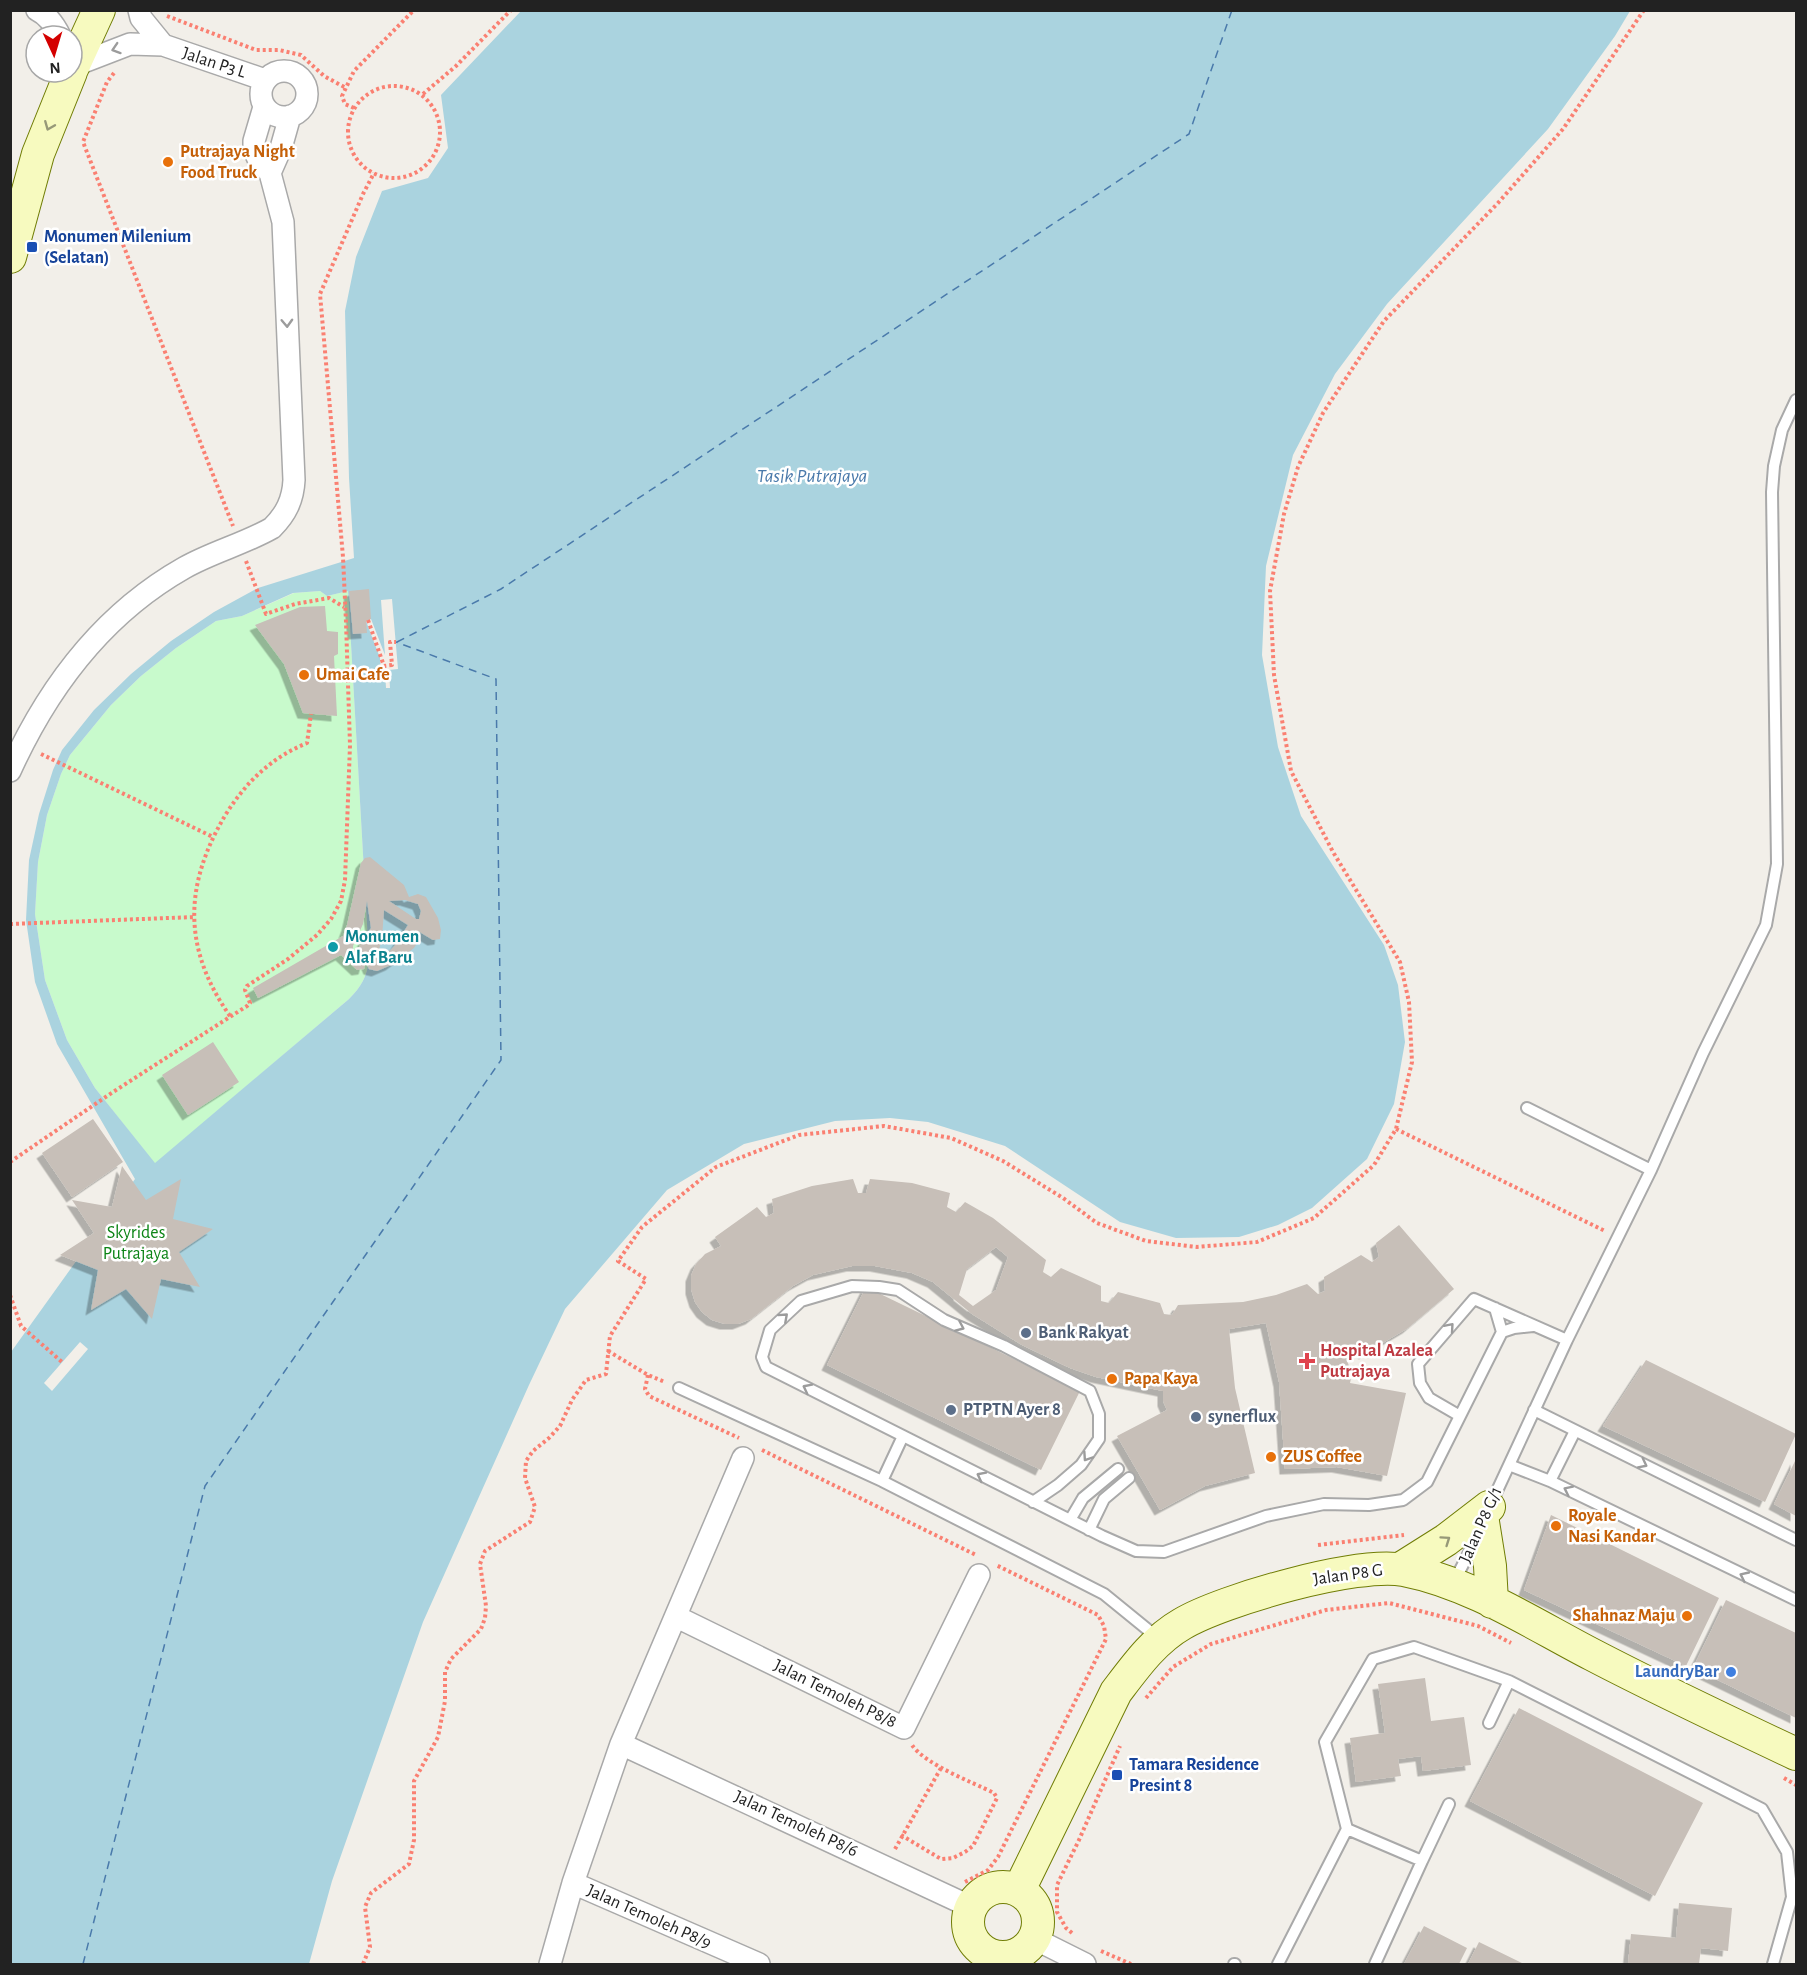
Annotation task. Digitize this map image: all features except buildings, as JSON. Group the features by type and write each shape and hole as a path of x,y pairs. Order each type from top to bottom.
{"street":[{"path":"37,10 54,24"},
{"path":"84,42 99,10"},
{"name":"Jalan P3 L","path":"139,10 141,18 163,45"},
{"name":"Jalan P3 L","path":"84,63 130,44 163,45 265,80"},
{"name":"Jalan P3 L","path":"10,771 50,695 88,645 111,621 184,568 272,528 282,519 289,507 294,480 283,222 270,173 259,161 254,150 254,141 264,107 261,92 265,80 272,73 282,70 300,77 307,94 305,104 290,116"},
{"path":"10,257 38,154 66,84"},
{"path":"264,107 281,117 290,116 281,148 270,173"},
{"path":"550,1965 573,1883 621,1744 747,1448"},
{"path":"1400,1569 1486,1515 1492,1602"},
{"name":"Jalan Temoleh P8/8","path":"677,1617 904,1728 983,1565"},
{"name":"Jalan P8 G","path":"1019,1890 1116,1692 1160,1640 1181,1624 1211,1609 1323,1577 1365,1570 1400,1569 1428,1575 1492,1602 1645,1682 1797,1754"},
{"name":"Jalan Temoleh P8/6","path":"621,1744 886,1866 964,1895"},
{"name":"Jalan Temoleh P8/9","path":"573,1883 759,1965"},
{"path":"1005,1887 1019,1890 1030,1899 1037,1911 1039,1925 1035,1939 1020,1954 986,1960 970,1934 964,1895 980,1896 992,1889 1005,1887"},
{"path":"1035,1939 1085,1965"}],"lane":[{"name":"Jalan P8 G/1","path":"1453,1585 1466,1563 1534,1410 1619,1238 1703,1053 1766,925 1777,864 1772,492 1774,466 1782,430 1797,400"},
{"path":"1527,1108 1651,1170"},
{"path":"1034,1502 1082,1465 1099,1439 1099,1414 1090,1391 1004,1346 944,1320 898,1290 852,1286 801,1301 770,1330 762,1357 766,1367 1089,1530 1136,1551 1164,1552 1266,1516 1324,1504 1369,1505 1403,1500 1427,1482 1502,1332 1495,1308"},
{"path":"1460,1416 1429,1398 1420,1383 1418,1364 1474,1299 1567,1340"},
{"path":"1502,1332 1536,1325"},
{"path":"679,1388 882,1480 1104,1594 1160,1640"},
{"path":"1534,1410 1797,1540"},
{"path":"1550,1481 1575,1431"},
{"path":"882,1480 903,1436"},
{"path":"1509,1465 1550,1481 1797,1600"},
{"path":"1070,1520 1083,1498 1118,1469"},
{"path":"1089,1530 1104,1499 1130,1478"},
{"path":"1278,1965 1347,1829 1325,1742 1373,1659 1414,1647 1509,1681 1761,1809 1787,1852 1792,1897 1773,1965"},
{"path":"1489,1723 1509,1681"},
{"path":"1375,1965 1449,1804"},
{"path":"1347,1829 1422,1861"}],"path":[{"path":"355,108 349,107 342,96 354,71 414,10"},
{"path":"422,95 456,66 512,10"},
{"path":"363,1965 370,1947 365,1907 371,1893 409,1864 414,1840 414,1781 438,1737 445,1701 445,1672 451,1659 481,1629 485,1618 486,1606 480,1564 485,1551 530,1522 535,1507 525,1478 526,1461 533,1451 560,1426 572,1400 586,1380 606,1374 610,1336 646,1279 618,1261 642,1227 716,1167 799,1135 884,1125 951,1138 1003,1161 1063,1198 1097,1223 1146,1241 1197,1247 1257,1242 1314,1218 1374,1165 1396,1129 1412,1062 1409,1002 1400,962 1333,852 1291,771 1274,675 1270,591 1284,514 1298,467 1323,413 1384,321 1498,202 1563,129 1644,10"},
{"path":"162,15 256,50 279,50 301,55 324,76 346,88"},
{"path":"115,71 107,82 83,142 266,614 295,603 329,598 345,608"},
{"path":"386,86 405,87 422,95 435,109 441,128 438,147 428,163 412,174 393,178 374,173 359,162 350,145 348,126 355,108 368,94 386,86"},
{"path":"10,1162 250,1003 245,990 247,986 288,959 317,934 331,919 340,901 346,864 350,745 346,622 343,557 320,294 374,173"},
{"path":"368,620 384,666 392,665 390,642 396,642"},
{"path":"346,622 352,622"},
{"path":"230,1016 207,977 201,960 195,917 195,890 199,873 213,837 234,803 254,777 276,758 307,743 311,714"},
{"path":"49,758 213,837"},
{"path":"10,924 195,917"},
{"path":"1396,1129 1619,1238"},
{"path":"10,1295 21,1326 62,1362"},
{"path":"608,1351 648,1375 679,1388"},
{"path":"648,1375 645,1389 649,1395 747,1448 983,1565 1098,1615 1104,1626 1106,1639 998,1857 988,1870 967,1881 964,1895"},
{"path":"1318,1545 1407,1535"},
{"path":"901,1835 941,1859 953,1858 972,1846 997,1798 994,1793 941,1768 916,1749 908,1739 904,1728"},
{"path":"886,1866 901,1835 941,1768"}],"green space":[{"path":"320,591 327,596 348,591 369,959 367,971 360,986 349,999 155,1164 95,1088 67,1040 45,980 35,914 38,862 47,815 70,755 111,705 141,676 176,648 216,621 242,616 294,593"}],"water":[{"name":"Tasik Putrajaya","path":"521,11 1630,11 1615,36 1548,129 1387,304 1335,374 1293,455 1266,566 1262,655 1278,747 1301,816 1384,945 1398,985 1405,1042 1394,1104 1367,1159 1312,1208 1278,1225 1239,1237 1176,1238 1120,1222 1005,1146 928,1122 890,1118 835,1121 744,1144 667,1190 565,1309 423,1622 332,1881 309,1964 11,1964 11,1352 135,1179 57,1044 35,982 26,920 29,860 39,814 62,750 94,710 131,674 171,641 214,612 258,588 354,558 349,478 345,311 356,257 382,191 428,178 448,148 441,95","holes":["320,591 327,596 348,591 369,959 367,971 360,986 349,999 155,1163 95,1088 67,1040 45,980 35,914 38,862 47,815 70,755 111,705 141,676 176,648 216,621 242,616 293,593"]}],"pier":[{"path":"392,599 398,669 389,670 390,688 386,688 385,671 381,671 380,658 366,621 371,619 385,655 381,600"},
{"path":"80,1342 88,1349 52,1391 44,1383"}],"ferry route":[{"path":"397,642 501,589 1189,134 1232,10"},
{"path":"83,1964 205,1486 501,1060 496,679 396,642"}],"place":[{"name":"Putrajaya Night Food Truck","path":"168,162"},
{"name":"Monumen Milenium (Selatan)","path":"32,247"},
{"name":"Umai Cafe","path":"304,675"},
{"name":"Monumen Alaf Baru","path":"333,947"},
{"name":"Bank Rakyat","path":"1026,1333"},
{"name":"Hospital Azalea Putrajaya","path":"1307,1361"},
{"name":"Papa Kaya","path":"1112,1379"},
{"name":"PTPTN Ayer 8","path":"951,1410"},
{"name":"synerflux","path":"1196,1417"},
{"name":"ZUS Coffee","path":"1271,1457"},
{"name":"Royale Nasi Kandar","path":"1556,1526"},
{"name":"Shahnaz Maju","path":"1687,1616"},
{"name":"LaundryBar","path":"1731,1672"},
{"name":"Tamara Residence Presint 8","path":"1117,1775"}],"park label":[{"name":"Skyrides Putrajaya","path":"136,1243"}]}
